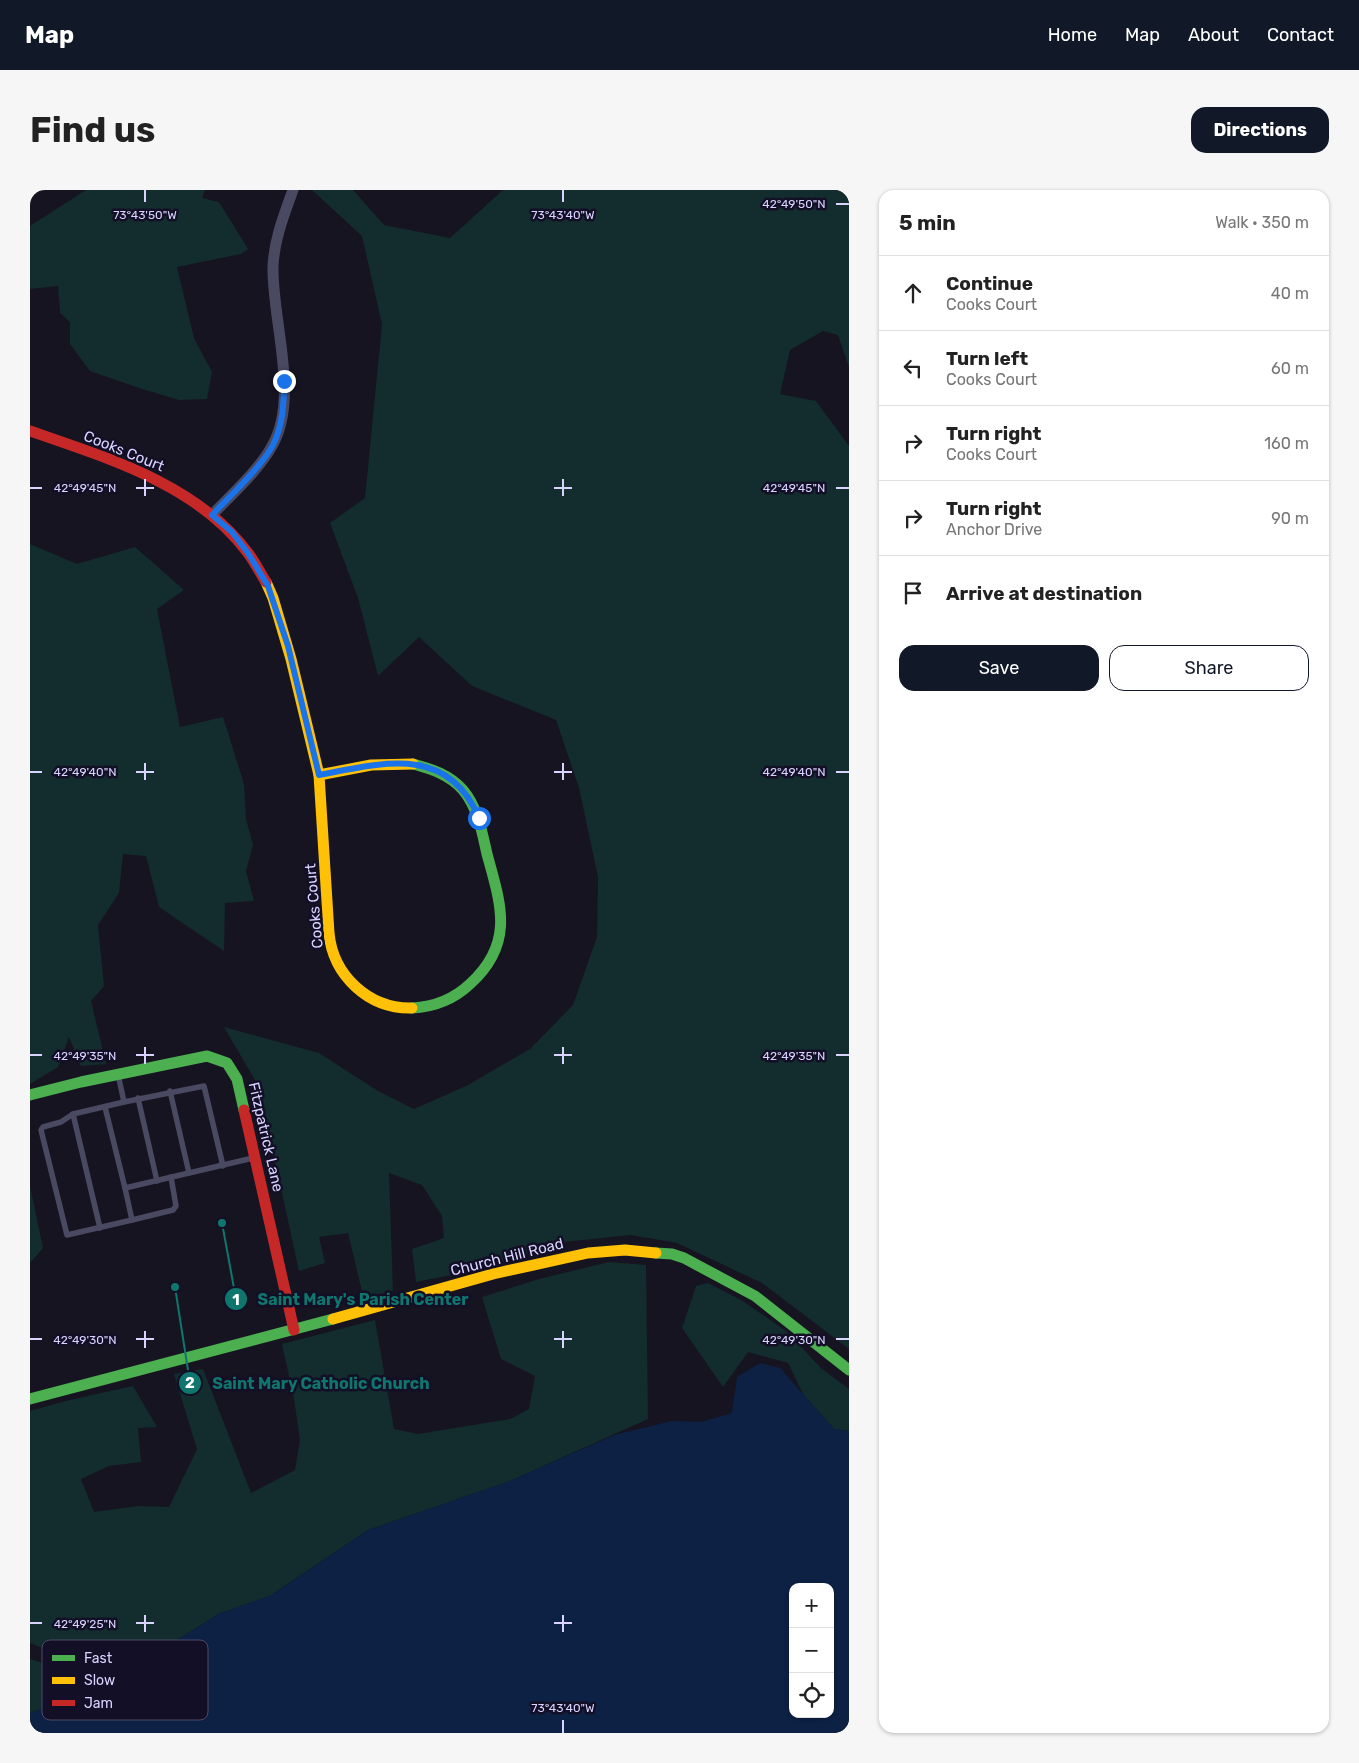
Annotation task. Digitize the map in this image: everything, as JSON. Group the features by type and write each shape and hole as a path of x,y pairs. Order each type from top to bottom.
{"street":[{"path":"212,515 272,447 279,430 284,404 284,381 273,264 283,217 293,190"},
{"name":"Cooks Court","path":"30,431 121,462 155,478 212,515 232,532 248,553 268,586 288,646 319,775 328,933 336,962 351,983 365,995 380,1003 410,1010 426,1008 445,1002 472,984 481,974 494,957 500,938 501,914 479,818 472,801 456,782 444,773 430,767 413,764 370,765 319,775"},
{"name":"Fitzpatrick Lane","path":"30,1095 118,1074 207,1056 227,1063 237,1079 294,1330"},
{"name":"Church Hill Road","path":"30,1400 294,1330 493,1274 588,1253 625,1250 672,1254 684,1258 746,1291 849,1370"}],"lane":[{"path":"118,1074 124,1102"},
{"path":"171,1177 176,1202 175,1209 67,1235 41,1130 43,1127 61,1122 73,1114 138,1098 204,1086 223,1166"},
{"path":"170,1092 189,1173"},
{"path":"138,1098 157,1181"},
{"path":"105,1107 132,1220"},
{"path":"73,1114 100,1228"},
{"path":"125,1188 255,1158"}],"green space":[{"path":"86,190 205,190 202,198 219,202 248,249 241,254 177,267 194,338 212,372 207,399 179,400 90,371 70,344 70,322 60,313 58,286 30,289 30,226"},
{"path":"312,190 353,190 384,225 450,238 503,190 849,190 849,367 838,335 823,331 790,350 780,394 816,401 849,446 849,1349 762,1283 677,1243 631,1235 564,1242 477,1270 416,1282 412,1249 444,1238 442,1216 422,1185 389,1173 393,1291 364,1300 348,1233 319,1237 325,1263 299,1271 259,1087 224,1027 319,1053 378,1091 414,1109 468,1085 530,1049 573,1005 597,937 598,877 579,788 556,720 472,686 419,637 378,676 358,598 330,523 365,498 382,324 362,236"},
{"path":"30,544 77,564 135,547 184,590 157,609 180,727 223,717 244,784 246,819 253,845 246,871 254,901 225,903 224,951 159,907 146,856 123,854 119,893 98,925 104,986 91,1001 106,1064 81,1066 69,1037 58,1067 30,1084"},
{"path":"30,1186 43,1248 30,1263"},
{"path":"609,1262 646,1265 648,1419 510,1481 368,1530 270,1596 220,1613 177,1640 42,1640 42,1648 30,1643 30,1411 133,1386 157,1427 138,1428 141,1462 109,1466 81,1479 94,1512 138,1506 169,1507 197,1449 174,1374 203,1369 251,1493 295,1470 300,1440 294,1399 282,1344 375,1320 394,1429 418,1434 510,1419 529,1409 535,1376 501,1359 482,1297 539,1279"},
{"path":"708,1283 743,1301 786,1331 821,1368 849,1389 849,1431 834,1429 803,1394 788,1363 748,1352 723,1387 682,1328 696,1286"},
{"path":"30,1659 42,1663 42,1709 30,1713"}],"water":[{"path":"760,1363 780,1368 834,1429 849,1431 849,1733 30,1733 30,1713 42,1709 42,1720 208,1720 208,1640 177,1640 220,1613 270,1596 368,1530 510,1481 614,1435 672,1421 701,1422 732,1413 737,1377"}],"traffic: fast":[{"path":"412,1008 428,1006 443,1001 457,994 470,984 484,969 494,954 501,923 497,890 481,829 472,804 463,790 452,780 434,770 413,764"},
{"path":"30,1095 81,1082 207,1056 227,1063 237,1079 244,1110"},
{"path":"656,1253 672,1254 684,1258 755,1296 849,1370"},
{"path":"30,1399 333,1319"}],"traffic: slow":[{"path":"266,582 273,598 291,659 319,775"},
{"path":"412,1008 396,1007 381,1003 367,996 345,975 337,963 329,933 319,775 371,765 413,764"},
{"path":"333,1319 493,1274 588,1253 625,1250 656,1253"}],"traffic: jam":[{"path":"30,431 119,463 177,491 227,529 248,553 266,582"},
{"path":"244,1110 294,1330"}],"place":[{"name":"Saint Mary's Parish Center","path":"222,1223"},
{"name":"Saint Mary Catholic Church","path":"175,1287"}],"route":[{"path":"284,381 284,404 279,430 272,447 212,515 232,532 248,553 268,586 288,646 319,775 370,765 413,764 430,767 444,773 456,782 472,801 479,818"}]}
